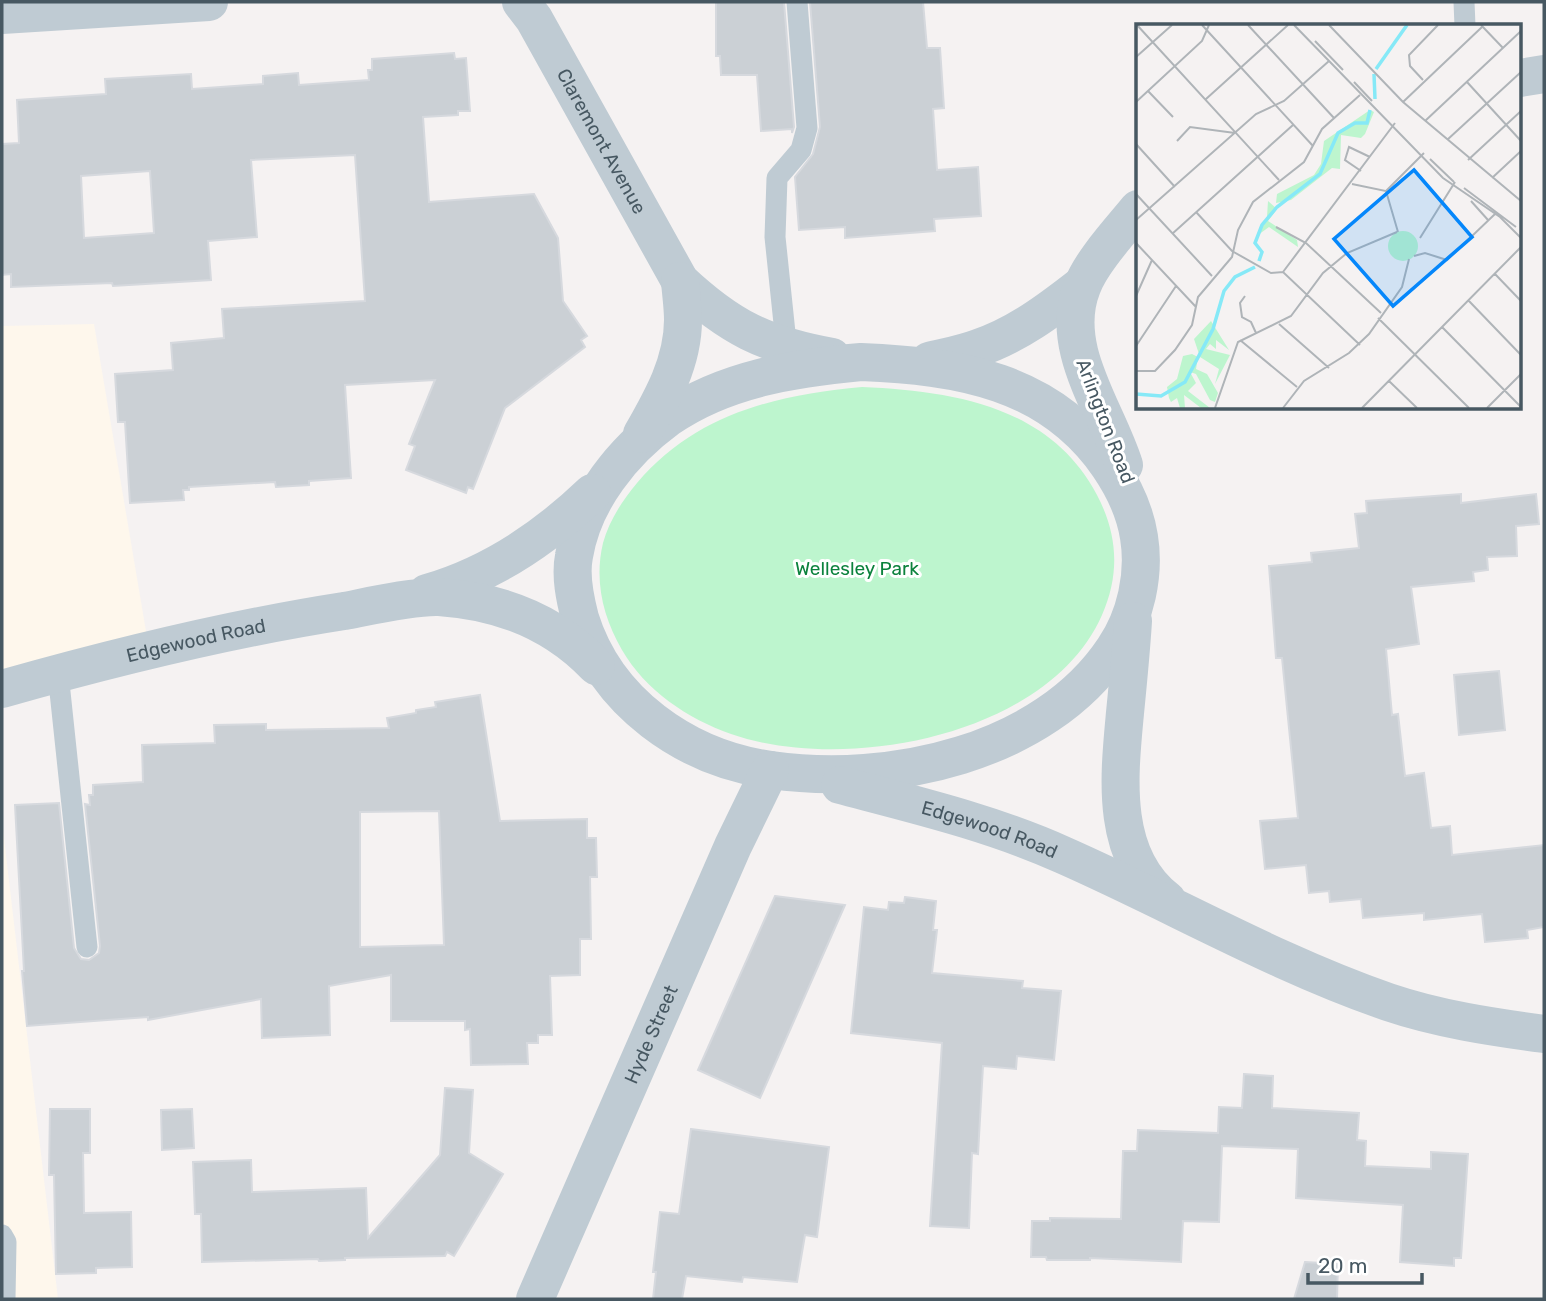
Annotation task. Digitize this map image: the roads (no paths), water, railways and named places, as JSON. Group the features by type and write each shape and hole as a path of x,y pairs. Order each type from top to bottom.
{"street":[{"path":"2,15 209,2"},
{"name":"Claremont Avenue","path":"521,2 534,19 680,281 705,305 736,326 770,342 788,359"},
{"path":"1522,78 1544,74"},
{"name":"Arlington Road","path":"916,364 978,348 1011,334 1043,315 1082,285 1108,246 1136,211"},
{"name":"Claremont Avenue","path":"635,446 663,398 677,362 683,322 680,281"},
{"name":"Arlington Road","path":"1082,285 1074,331 1082,363 1120,453 1135,501 1142,559"},
{"path":"788,359 809,366 861,362 916,364 968,373 1011,387 1056,410 1092,441 1119,481 1136,516 1142,559 1135,604 1115,648 1087,681 1055,710 1014,734 973,752 912,767 871,774 777,771 723,759 680,740 641,712 610,680 587,642 575,601 573,559 583,518 606,480 635,446 670,417 713,394 760,378 788,359"},
{"name":"Edgewood Road","path":"393,603 436,591 509,558 574,511 606,480"},
{"name":"Edgewood Road","path":"2,689 202,637 295,618 437,597 513,611 549,627 579,648 610,680"},
{"name":"Edgewood Road","path":"1135,604 1119,778 1123,821 1131,851 1143,875 1160,895 1185,914"},
{"name":"Edgewood Road","path":"777,771 962,816 1011,834 1064,855 1308,971 1390,1003 1462,1021 1544,1034"},
{"name":"Hyde Street","path":"535,1299 733,846 777,771"}],"lane":[{"path":"788,359 775,237 777,178 801,150 807,128 797,2"},
{"path":"1464,2 1465,24"},
{"path":"58,673 87,947"},
{"path":"2,1235 6,1242 5,1299"}],"park label":[{"name":"Wellesley Park","path":"857,568"}]}
